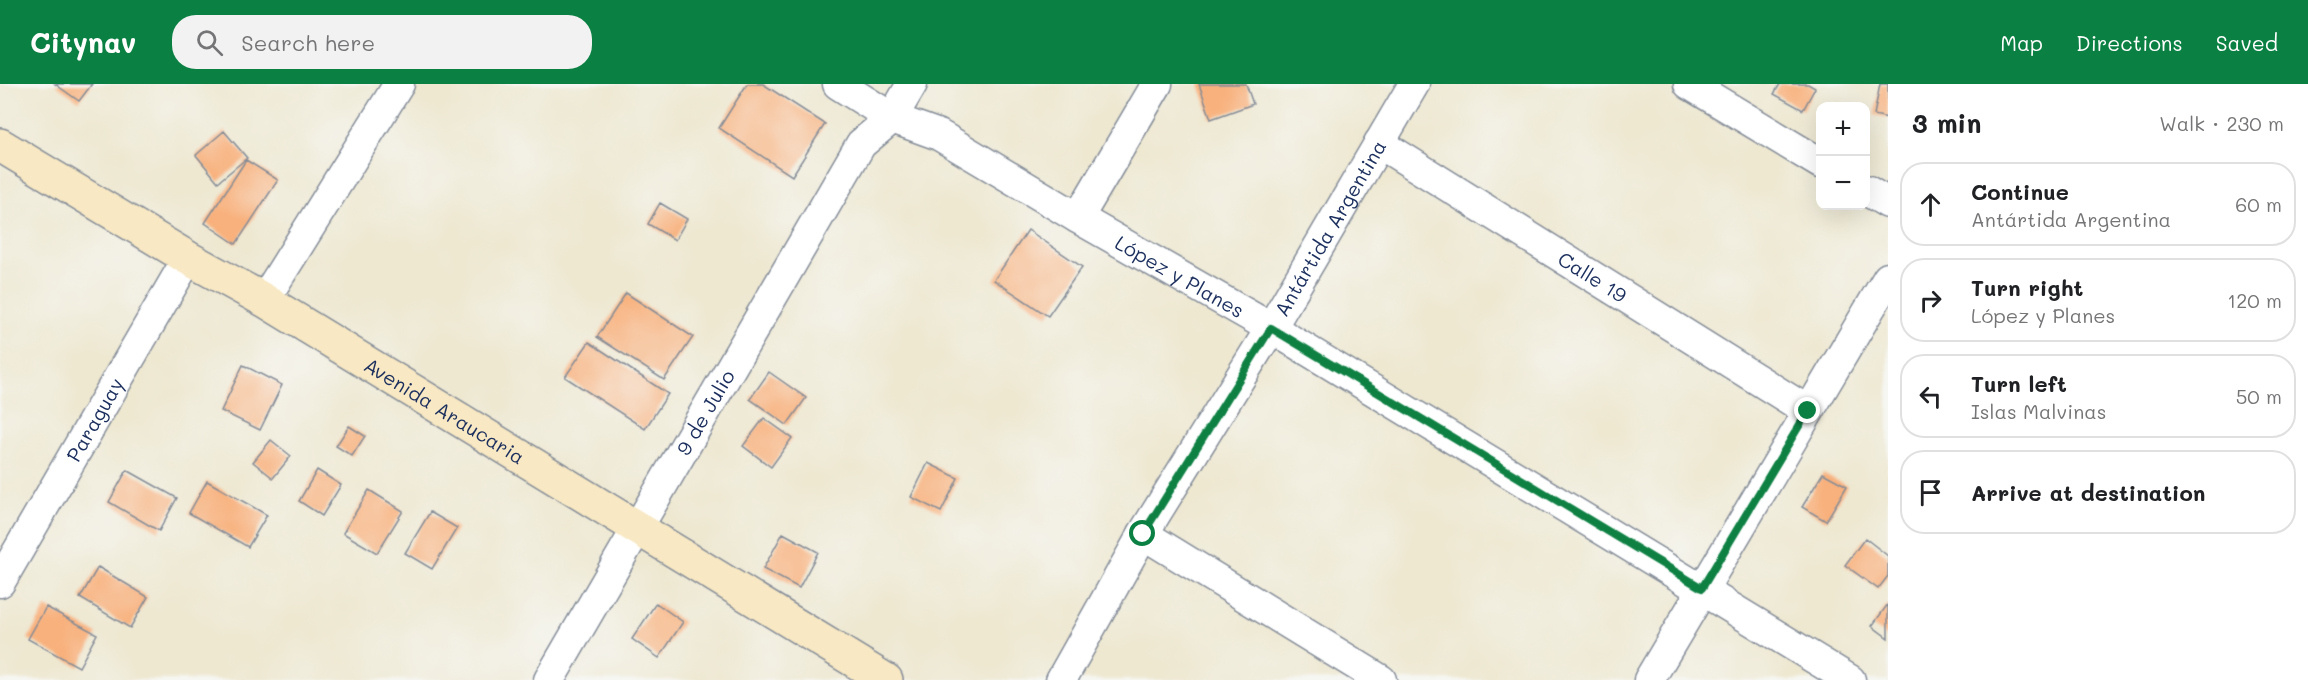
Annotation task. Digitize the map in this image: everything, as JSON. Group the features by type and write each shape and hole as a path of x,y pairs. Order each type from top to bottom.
{"main road":[{"name":"Avenida Araucaria","path":"0,145 188,258 264,300 886,680"}],"street":[{"path":"264,300 399,84"},
{"path":"1078,218 1157,84"},
{"name":"Antártida Argentina","path":"1061,680 1143,534 1271,328 1414,84"},
{"path":"1689,84 1816,160"},
{"path":"854,89 861,144"},
{"name":"López y Planes","path":"854,89 900,95 939,135 1078,218 1271,328 1850,680"},
{"name":"9 de Julio","path":"549,680 861,144 900,95"},
{"name":"Calle 19","path":"1379,143 1808,411"},
{"path":"1870,192 1888,203"},
{"name":"Paraguay","path":"0,582 188,258"},
{"path":"1648,680 1888,278"},
{"path":"1143,534 1381,680"}],"building":[{"path":"55,84 92,84 79,101"},
{"path":"747,84 763,84 825,124 792,176 719,128"},
{"path":"1199,84 1246,84 1253,104 1211,119"},
{"path":"1780,84 1808,84 1815,88 1803,110 1774,94"},
{"path":"1880,84 1888,84 1888,118 1874,115"},
{"path":"224,131 247,158 218,182 196,155"},
{"path":"246,160 278,180 236,244 205,223"},
{"path":"660,203 687,219 675,240 648,224"},
{"path":"1028,230 1082,267 1048,316 994,280"},
{"path":"626,293 693,337 664,380 597,337"},
{"path":"589,342 668,394 645,429 565,377"},
{"path":"243,365 282,385 260,430 221,411"},
{"path":"769,372 806,398 787,425 750,399"},
{"path":"764,418 792,438 771,467 743,446"},
{"path":"349,426 365,436 352,456 336,446"},
{"path":"271,440 291,456 273,478 253,462"},
{"path":"928,463 958,478 941,512 911,497"},
{"path":"127,470 177,498 159,531 109,502"},
{"path":"317,470 341,485 322,516 299,501"},
{"path":"1823,473 1847,486 1826,521 1802,507"},
{"path":"207,481 267,515 248,547 189,513"},
{"path":"369,490 403,511 377,553 343,533"},
{"path":"430,512 457,528 432,569 405,553"},
{"path":"783,533 818,552 799,588 763,569"},
{"path":"1865,538 1888,556 1888,576 1878,589 1845,565"},
{"path":"98,567 148,597 130,628 80,598"},
{"path":"656,603 683,622 659,658 632,639"},
{"path":"1888,604 1888,638 1872,626"},
{"path":"46,607 97,634 79,667 28,639"}],"route":[{"path":"1143,534 1271,328 1702,588 1808,411"}]}
